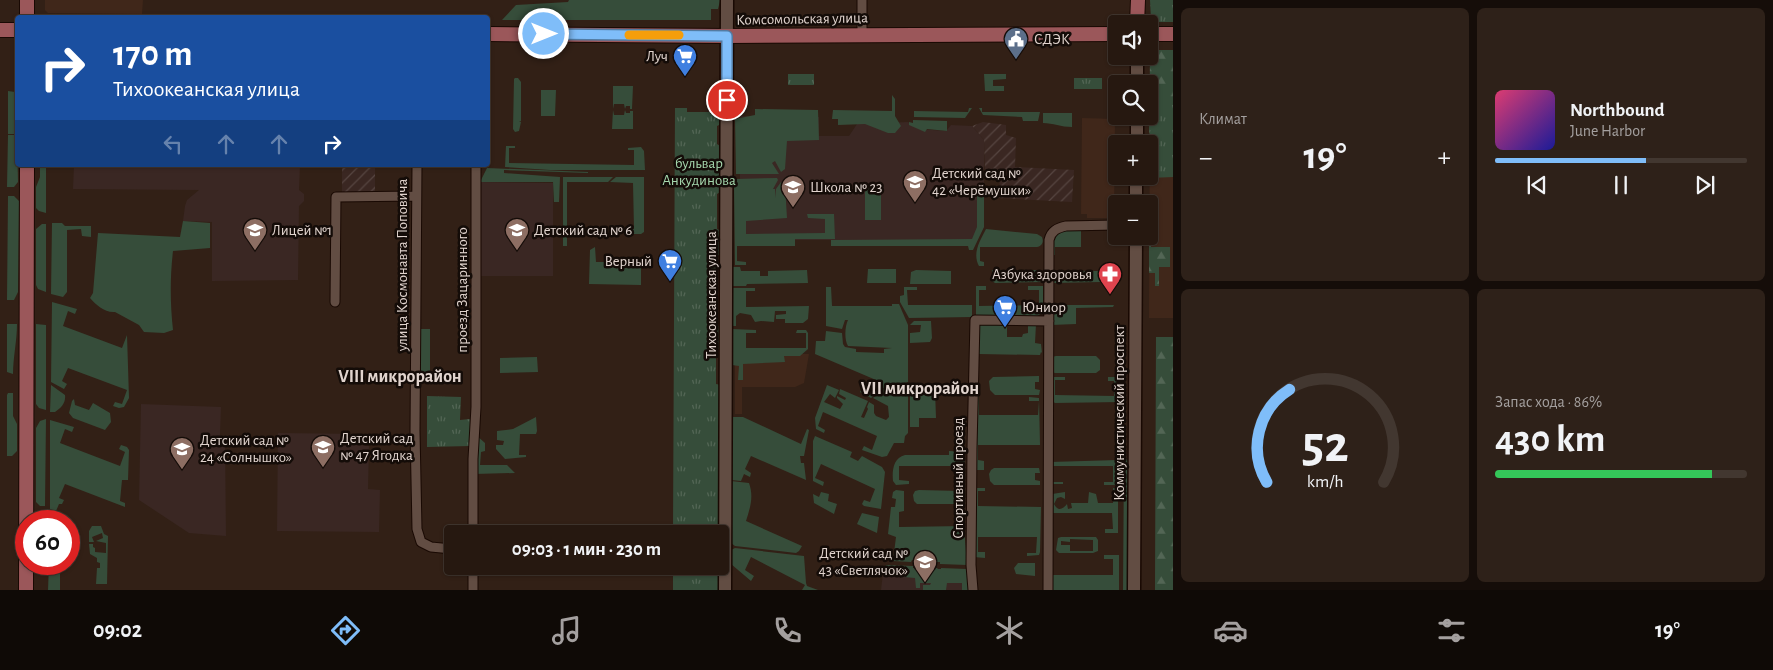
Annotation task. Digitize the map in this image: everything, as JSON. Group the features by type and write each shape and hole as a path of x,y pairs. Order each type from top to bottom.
{"main road":[{"path":"27,0 27,15"},
{"path":"1138,0 1138,15"},
{"path":"0,30 15,30"},
{"name":"Комсомольская улица","path":"490,34 727,36 1108,34"},
{"path":"1158,34 1173,34"},
{"path":"26,590 27,167"}],"street":[{"name":"Тихоокеанская улица","path":"725,590 727,0"},
{"path":"862,0 862,34"},
{"name":"улица Космонавта Поповича","path":"417,167 415,431 417,529 421,542 430,547 444,548"},
{"name":"проезд Зацаринного","path":"473,525 473,459 476,406 476,167"},
{"path":"335,302 336,197 416,196"},
{"path":"1048,590 1049,240 1053,231 1058,228 1066,226 1108,225"},
{"name":"Коммунистический проспект","path":"1134,590 1136,245"},
{"name":"Спортивный проезд","path":"973,590 971,565 975,320 1048,321"},
{"path":"473,575 473,590"}],"shaded area":[{"path":"45,0 143,0 142,14 48,13 45,10"},
{"path":"1158,100 1173,101 1173,318 1149,318 1149,245 1158,245 1158,195 1150,195 1150,185 1158,185 1158,135 1150,135 1150,125 1158,125"},
{"path":"740,116 819,117 819,136 849,136 857,124 908,122 919,129 946,131 951,125 972,126 984,140 984,227 977,240 740,240"},
{"path":"1082,118 1108,119 1108,125 1115,125 1115,135 1108,135 1108,185 1114,185 1114,195 1108,195 1108,218 1087,218 1087,214 1081,214"},
{"path":"983,122 1006,125 1006,135 1016,138 1015,167 1074,170 1072,202 999,198 1000,174 985,173 984,140 972,126"},
{"name":"Лицей №1","path":"74,167 300,167 299,190 304,194 304,201 299,206 298,280 212,281 212,222 183,221 187,200 199,190 73,189"},
{"path":"342,167 375,167 375,193 342,193"},
{"name":"Детский сад № 6","path":"481,182 553,183 553,276 481,276"},
{"path":"735,354 809,354 804,383 795,387 742,387 742,414 735,414"},
{"name":"Детский сад № 24 «Солнышко»","path":"141,404 221,407 220,435 225,439 226,536 189,533 139,500"},
{"name":"Детский сад № 47 Ягодка","path":"278,433 361,434 361,445 369,446 368,489 380,490 379,532 277,531"},
{"name":"Детский сад № 43 «Светлячок»","path":"883,573 969,575 969,590 881,590"}],"green space":[{"path":"569,0 720,1 718,9 711,9 711,20 502,20 516,5 568,2"},
{"path":"1150,0 1173,0 1173,22 1158,22 1158,15 1151,15"},
{"path":"1173,50 1173,112 1149,133 1149,125 1158,125 1158,75 1150,75 1150,65 1158,65 1158,51"},
{"path":"788,74 814,74 814,85 788,85"},
{"path":"984,74 1006,74 1006,79 993,80 993,86 1004,86 1004,91 985,91"},
{"path":"515,78 518,78 521,82 521,121 519,122 521,122 519,131 515,132 513,129"},
{"path":"1074,78 1102,78 1102,89 1074,89"},
{"path":"613,86 633,86 632,109 630,109 630,106 626,106 625,109 624,104 614,104 613,109"},
{"path":"541,90 556,90 555,116 541,116"},
{"path":"8,91 15,92 15,134 8,134"},
{"path":"892,95 895,99 895,116 901,126 895,133 888,133 865,124 838,125 838,119 832,119 833,110 892,111"},
{"path":"1158,100 1173,101 1173,177 1158,178 1158,135 1150,135 1150,125 1158,125"},
{"name":"бульвар Анкудинова","path":"675,108 687,108 687,112 723,114 723,123 717,126 717,144 723,148 722,191 717,194 717,229 722,231 722,254 716,256 716,325 722,327 722,348 716,350 716,384 721,385 720,525 673,525"},
{"path":"969,108 972,108 965,118 914,117 914,111 968,112"},
{"path":"979,108 982,108 982,112 1040,112 1038,121 1023,121 1022,117 983,115"},
{"path":"755,109 818,110 819,140 787,141 785,169 781,172 775,161 772,163 779,174 736,174 735,119 755,115"},
{"path":"613,110 614,115 624,115 625,110 626,113 633,111 633,129 612,129"},
{"path":"1043,113 1072,113 1072,127 1043,123"},
{"path":"913,120 947,121 947,131 927,129 925,132 909,125 909,122 913,123"},
{"path":"8,135 15,135 15,167 18,167 18,182 14,187 7,187"},
{"path":"506,146 515,146 515,148 509,148 509,163 634,165 634,150 628,150 628,148 641,147 644,151 645,170 550,170 505,167"},
{"path":"40,167 46,167 46,213 36,208 36,187 40,177"},
{"path":"487,168 588,173 504,170 504,173 560,177 559,202 554,202 553,182 480,182"},
{"path":"563,177 613,177 608,182 567,182 567,246 563,246"},
{"path":"616,177 644,177 644,232 641,234 627,234 623,230 634,229 633,183 610,182"},
{"path":"777,178 778,180 773,189 775,189 776,198 776,189 781,182 785,185 787,218 746,221 746,234 825,233 825,219 808,218 807,214 834,214 835,239 795,239 795,246 737,246 737,261 746,262 746,265 735,265 734,185 736,179"},
{"path":"865,184 881,184 881,220 865,220"},
{"path":"977,186 984,186 984,227 973,250 969,250 968,246 831,246 831,240 972,239 977,227"},
{"path":"8,196 14,196 19,201 18,292 14,300 7,300"},
{"path":"183,221 210,223 210,248 173,251 171,310 173,330 164,333 144,332 139,325 115,312 104,310 90,298 93,293 98,233 180,237"},
{"path":"52,223 62,223 65,226 91,226 91,237 82,236 81,229 67,230 67,292 63,297 51,294"},
{"path":"42,224 46,224 46,292 38,289 36,285 36,229"},
{"path":"986,229 1037,234 1042,237 1043,242 1037,247 980,247 980,261 984,262 984,266 979,266 976,256 979,243"},
{"path":"1081,230 1081,247 1055,247 1055,255 1052,255 1051,240 1059,232"},
{"path":"1149,245 1151,247 1170,247 1170,267 1159,267 1159,286 1155,286 1155,273 1149,273"},
{"path":"595,247 596,262 641,262 641,285 589,284 590,250"},
{"path":"732,267 740,267 741,271 760,271 760,276 768,276 768,271 807,270 808,283 732,286"},
{"path":"868,269 896,269 896,283 867,283"},
{"path":"916,270 951,271 951,284 910,284 911,272"},
{"path":"992,270 1018,270 1019,280 1026,281 1026,270 1041,270 1043,282 995,283 992,281"},
{"path":"1053,271 1098,271 1100,273 1100,282 1053,283"},
{"path":"976,286 986,286 986,290 979,290 979,306 1039,305 1039,290 1028,290 1028,286 1043,286 1043,311 1035,317 976,317"},
{"path":"826,287 831,287 832,306 892,306 892,304 899,304 908,325 908,382 884,388 871,398 860,392 861,390 870,394 876,380 815,354 816,341 825,341 826,331 842,333 845,347 856,349 856,352 884,353 884,349 892,348 848,346 845,333 848,320 845,320 842,329 826,326"},
{"path":"904,287 917,287 917,290 907,290 908,305 972,305 972,317 909,318 900,302 900,296 904,295"},
{"path":"733,288 755,288 755,291 746,291 746,307 809,306 808,319 803,323 785,323 785,319 776,319 776,315 786,314 786,311 775,311 774,322 755,322 751,315 740,313 736,316 736,326 733,326"},
{"path":"52,302 77,309 75,314 68,311 63,326 122,348 127,335 129,398 124,407 113,406 115,402 122,404 127,390 68,368 62,381 67,384 64,389 51,382"},
{"path":"1051,305 1114,305 1113,307 1076,308 1076,324 1051,325"},
{"path":"914,321 931,321 932,338 930,342 910,343 910,333 920,332 921,325 910,325"},
{"path":"7,324 17,324 13,374 7,372"},
{"path":"36,324 46,325 46,410 39,408 36,404"},
{"path":"1007,324 1007,337 1022,337 1023,334 1028,333 1028,324 1036,324 1035,343 1041,344 1042,353 1040,355 979,354 978,379 975,379 978,326"},
{"path":"419,329 430,329 430,382 419,382"},
{"path":"732,329 756,330 756,333 746,333 746,348 806,348 806,333 796,333 797,330 806,330 808,333 808,349 800,356 784,356 785,362 743,364 743,380 738,380 739,366 732,365"},
{"path":"1156,337 1173,337 1173,590 1155,590"},
{"path":"1096,356 1100,360 1100,370 1096,373 1055,373 1052,372 1052,357"},
{"path":"537,357 538,372 500,373 500,358"},
{"path":"1039,376 1039,382 1035,382 1035,389 1040,390 1039,395 995,395 990,390 989,381 993,377"},
{"path":"1054,377 1065,377 1065,380 1055,380 1055,395 1114,396 1114,381 1108,381 1108,377 1120,377 1120,402 1055,403 1052,401"},
{"path":"908,383 908,433 905,436 904,443 894,443 887,456 882,457 862,450 864,446 872,450 877,436 823,412 818,426 825,430 824,433 816,429 815,418 827,385 839,390 835,398 830,394 824,402 840,409 843,404 837,396 845,400 846,398 839,394 840,389 868,401 861,417 864,418 869,402 874,405 876,416 886,420 889,417 888,406 873,398 884,389"},
{"path":"51,385 65,395 63,405 55,412 50,412"},
{"path":"930,386 935,390 936,418 919,418 919,427 910,427 910,387"},
{"path":"975,388 979,388 979,415 1038,415 1039,401 1029,401 1029,397 1039,398 1040,445 978,445 978,460 984,461 984,470 974,470"},
{"path":"8,393 13,393 13,416 17,424 17,451 12,456 7,456"},
{"path":"427,396 461,397 460,420 470,419 470,446 427,447"},
{"path":"74,399 75,405 89,410 93,403 110,413 111,422 105,430 73,418 69,413"},
{"path":"536,417 536,434 520,434 519,455 526,455 526,457 505,459 496,449 496,445 503,445 504,441 497,440 497,431 513,429"},
{"path":"732,417 743,417 801,444 807,429 809,430 804,456 800,456 801,463 804,463 806,480 751,456 745,469 751,473 750,477 744,474 741,481 731,480"},
{"path":"46,419 45,506 40,506 36,502 36,428 40,421"},
{"path":"50,420 74,427 72,432 65,429 60,443 120,466 125,452 119,449 121,445 127,447 129,450 128,480 122,480 120,501 125,503 125,507 65,484 59,498 64,500 62,504 59,504 56,510 50,509"},
{"path":"476,435 485,443 485,451 481,452 480,465 507,465 515,473 474,474"},
{"path":"815,436 852,452 850,457 858,461 862,456 882,467 885,472 881,509 862,504 864,500 870,502 875,489 821,464 815,478 824,482 823,486 813,481 813,441"},
{"path":"949,451 964,452 965,461 959,466 899,466 899,480 909,481 909,484 896,485 893,481 894,465 901,457 905,455 949,455"},
{"path":"1124,456 1128,461 1127,590 1123,590"},
{"path":"1118,460 1118,485 1104,485 1104,482 1113,482 1113,466 1053,466 1053,482 1063,482 1063,484 1053,484 1050,462"},
{"path":"994,468 1039,468 1040,473 1035,473 1035,480 1040,481 1040,485 994,485 990,481 989,474"},
{"path":"731,481 749,483 751,498 746,521 802,546 799,551 796,553 735,546 731,543"},
{"path":"976,488 985,488 985,491 978,491 978,506 1041,507 1039,555 1027,556 1027,553 1036,553 1037,537 978,537 978,552 985,552 985,558 974,557"},
{"path":"1113,488 1118,488 1118,533 1105,533 1105,529 1113,529 1112,513 1051,513 1052,494 1065,492 1065,499 1057,498 1054,504 1060,509 1067,504 1068,509 1072,508 1071,503 1088,503 1089,492 1096,494 1098,503 1113,503"},
{"path":"896,490 904,491 904,511 899,512 899,527 964,526 967,565 915,562 912,560 911,562 893,561 896,537 888,534 891,507 895,507 896,499 892,498 893,492"},
{"path":"915,491 961,491 962,504 917,504 914,501 913,495"},
{"path":"821,492 829,494 828,501 837,504 834,514 814,503 813,494 819,497"},
{"path":"862,513 879,517 877,533 857,524"},
{"path":"92,526 101,526 104,534 108,536 107,584 96,584 97,568 100,568 100,563 97,562 97,558 90,554 89,544 93,544 95,552 106,553 106,543 96,541 103,538 102,533 92,537 94,542 89,542 89,531"},
{"path":"1096,537 1098,540 1098,551 1093,553 1059,553 1056,550 1058,538","holes":["1070,539 1093,540 1093,551 1070,551 1070,545 1061,545 1061,541 1070,542"]},
{"path":"735,548 804,556 807,586 818,590 802,590 805,585 751,557 745,570 754,576 751,581 731,564 731,550"},
{"path":"1104,555 1119,555 1119,590 1049,590 1049,575 1113,575 1113,559 1104,559"},
{"path":"1018,563 1035,563 1035,576 1016,574 1014,568"},
{"path":"886,565 913,566 913,568 916,568 916,566 938,569 967,569 968,590 962,590 962,583 947,583 946,590 923,590 923,585 930,585 931,583 920,583 920,588 916,588 915,578 881,575"},
{"path":"49,575 60,575 60,590 48,590"},
{"name":"бульвар Анкудинова","path":"673,575 720,575 720,590 673,590"}],"slow traffic":[{"path":"629,35 679,35"}],"place":[{"name":"СДЭК","path":"1016,60"},
{"name":"Луч","path":"685,77"},
{"name":"Детский сад № 42 «Черёмушки»","path":"915,203"},
{"name":"Школа № 23","path":"793,208"},
{"name":"Лицей №1","path":"255,251"},
{"name":"Детский сад № 6","path":"517,251"},
{"name":"Верный","path":"670,282"},
{"name":"Азбука здоровья","path":"1110,295"},
{"name":"Юниор","path":"1005,328"},
{"name":"Детский сад № 47 Ягодка","path":"323,468"},
{"name":"Детский сад № 24 «Солнышко»","path":"182,470"},
{"name":"Детский сад № 43 «Светлячок»","path":"925,583"}],"district":[{"name":"VIII микрорайон","path":"400,377"},
{"name":"VII микрорайон","path":"920,389"}],"route":[{"path":"544,34 727,36 727,100"}]}
